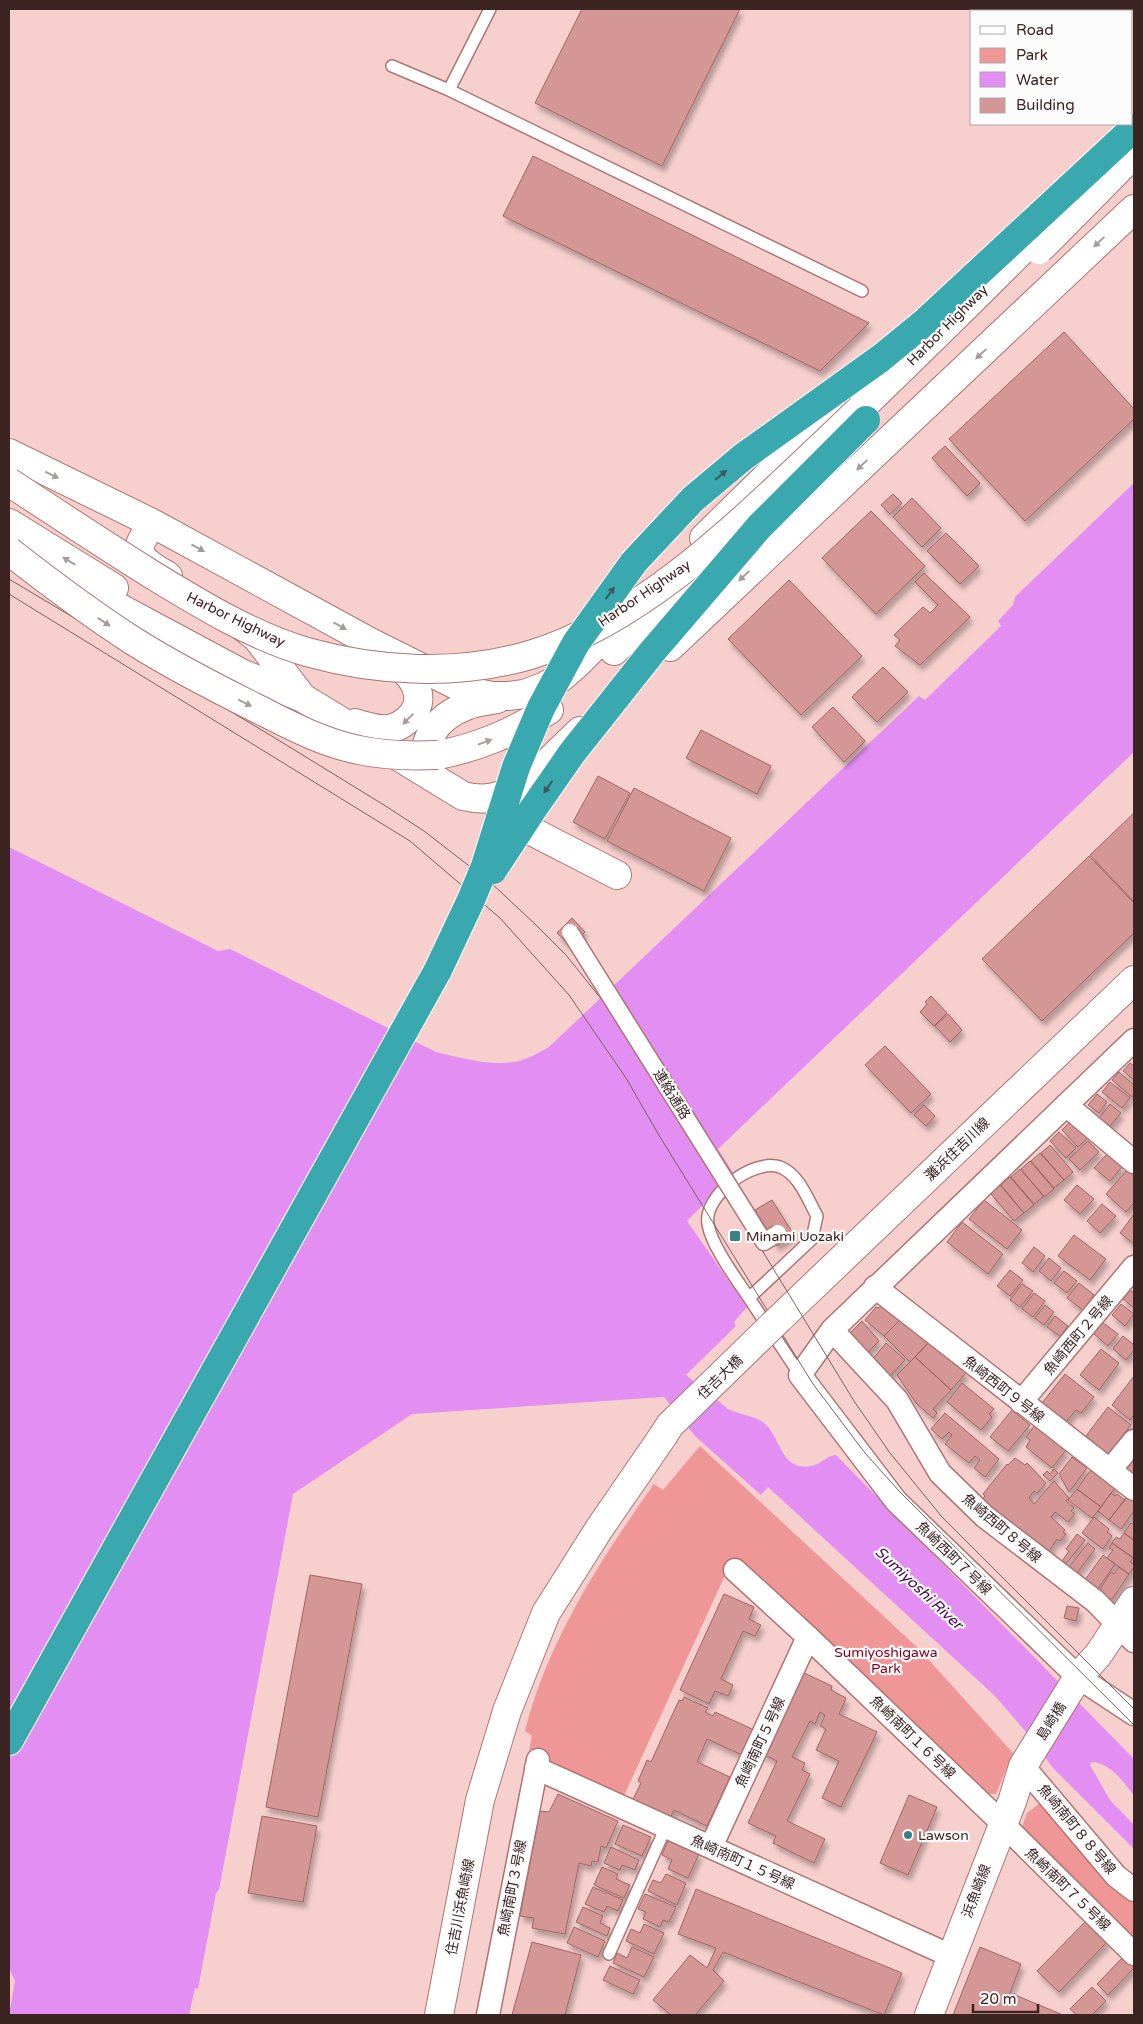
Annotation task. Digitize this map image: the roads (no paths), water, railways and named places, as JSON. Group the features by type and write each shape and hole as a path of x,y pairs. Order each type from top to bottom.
{"highway":[{"path":"9,1741 438,970 485,866 504,801 528,738 557,676 597,611 639,556 693,500 743,457 881,358 925,322 1134,128"},
{"path":"9,1741 494,869 531,812 590,730 708,586 760,527 866,420"}],"street":[{"path":"434,778 426,764 425,750 430,736 439,723 466,706 524,694 543,687 562,677 577,664 634,606 1128,125"},
{"name":"Harbor Highway","path":"9,482 130,561 208,608 271,639 304,651 336,660 369,665 435,669 470,667 502,662 533,654 596,626 625,609 686,567 747,516 944,330 1134,137"},
{"name":"Harbor Highway","path":"9,496 141,583 202,619 266,650 300,663 367,678 434,682 470,680 504,675 535,666 602,637 632,620 662,600 725,551 767,514 951,338 1134,154"},
{"path":"9,552 136,643 208,684 334,744 359,750 413,756 438,755 465,750 519,728 549,709 598,666 1134,162"},
{"path":"882,398 1041,209"},
{"path":"463,796 476,799 500,796 529,778 1134,209"},
{"path":"9,454 152,524 370,642 460,687 492,696 508,696"},
{"path":"9,522 114,588 250,661 303,698 463,796 616,875"},
{"path":"152,524 140,545 144,558 209,602 257,638 303,698"},
{"path":"9,565 44,572 120,608 243,674 303,698"},
{"path":"337,718 378,729 392,729 405,724 419,701 417,688 408,674 370,642"},
{"name":"連絡通路","path":"570,932 764,1242 778,1234"},
{"name":"灘浜住吉川線","path":"779,1319 1134,980"},
{"path":"800,1375 832,1330 1134,1040"},
{"path":"1066,1105 1134,1162"},
{"name":"魚崎西町２号線","path":"1021,1402 1134,1267"},
{"name":"魚崎西町９号線","path":"876,1287 1134,1489"},
{"name":"住𠮷大橋","path":"480,1800 507,1711 546,1613 599,1529 670,1425 779,1319"},
{"name":"魚崎西町８号線","path":"832,1330 897,1400 940,1473 984,1516 1095,1601 1126,1633"},
{"name":"魚崎西町７号線","path":"800,1375 896,1501 1078,1677 1134,1714"},
{"path":"1110,1470 1134,1442"},
{"name":"魚崎南町１６号線","path":"735,1570 808,1637 1002,1823"},
{"name":"島崎橋","path":"1023,1766 1078,1677 1098,1655 1126,1633 1134,1600"},
{"name":"魚崎南町５号線","path":"711,1848 808,1637"},
{"name":"魚崎南町１５号線","path":"537,1764 711,1848 951,1956"},
{"name":"魚崎南町３号線","path":"488,2015 537,1764"},
{"name":"浜魚崎線","path":"929,2015 1002,1823 1013,1799 1023,1766"},
{"name":"魚崎南町８８号線","path":"1023,1766 1116,1876 1134,1890"},
{"name":"住吉川浜魚崎線","path":"439,2015 480,1800"},
{"name":"魚崎南町７５号線","path":"1002,1823 1017,1840 1134,1954"}],"lane":[{"path":"449,90 490,9"},
{"path":"392,66 449,90 862,291"},
{"path":"749,1298 812,1239 817,1216 794,1176 781,1167 766,1166 747,1171 710,1204 707,1222 711,1236 749,1298 800,1375"},
{"path":"608,1954 666,1827"}],"water":[{"name":"Sumiyoshi River","path":"1134,483 1134,752 718,1149 734,1174 687,1221 747,1307 734,1322 736,1326 686,1375 728,1409 764,1423 770,1429 787,1459 794,1464 812,1466 836,1455 1134,1759 1134,1796 1121,1779 1111,1770 1099,1763 1092,1762 1090,1765 1110,1800 1134,1825 1134,1849 1053,1768 1027,1733 995,1696 768,1487 761,1495 695,1436 664,1397 412,1414 293,1494 219,1890 216,1893 198,1989 195,1988 189,2015 9,2015 15,1981 9,1968 9,847 218,951 230,949 436,1052 492,1063 515,1062 525,1059 549,1047 919,696 925,700 1001,626 998,621 1013,605 1015,597"}],"tram line":[{"path":"9,579 275,738 424,831 490,882 566,955 618,1020 718,1178 854,1401 890,1453 942,1517 1134,1709"},
{"path":"9,594 410,841 500,918 569,995 626,1078 660,1137 813,1384 865,1453 899,1491 1134,1725"}],"place":[{"name":"Minami Uozaki","path":"735,1236"},
{"name":"Lawson","path":"908,1835"}],"park label":[{"name":"Sumiyoshigawa Park","path":"886,1660"}]}
